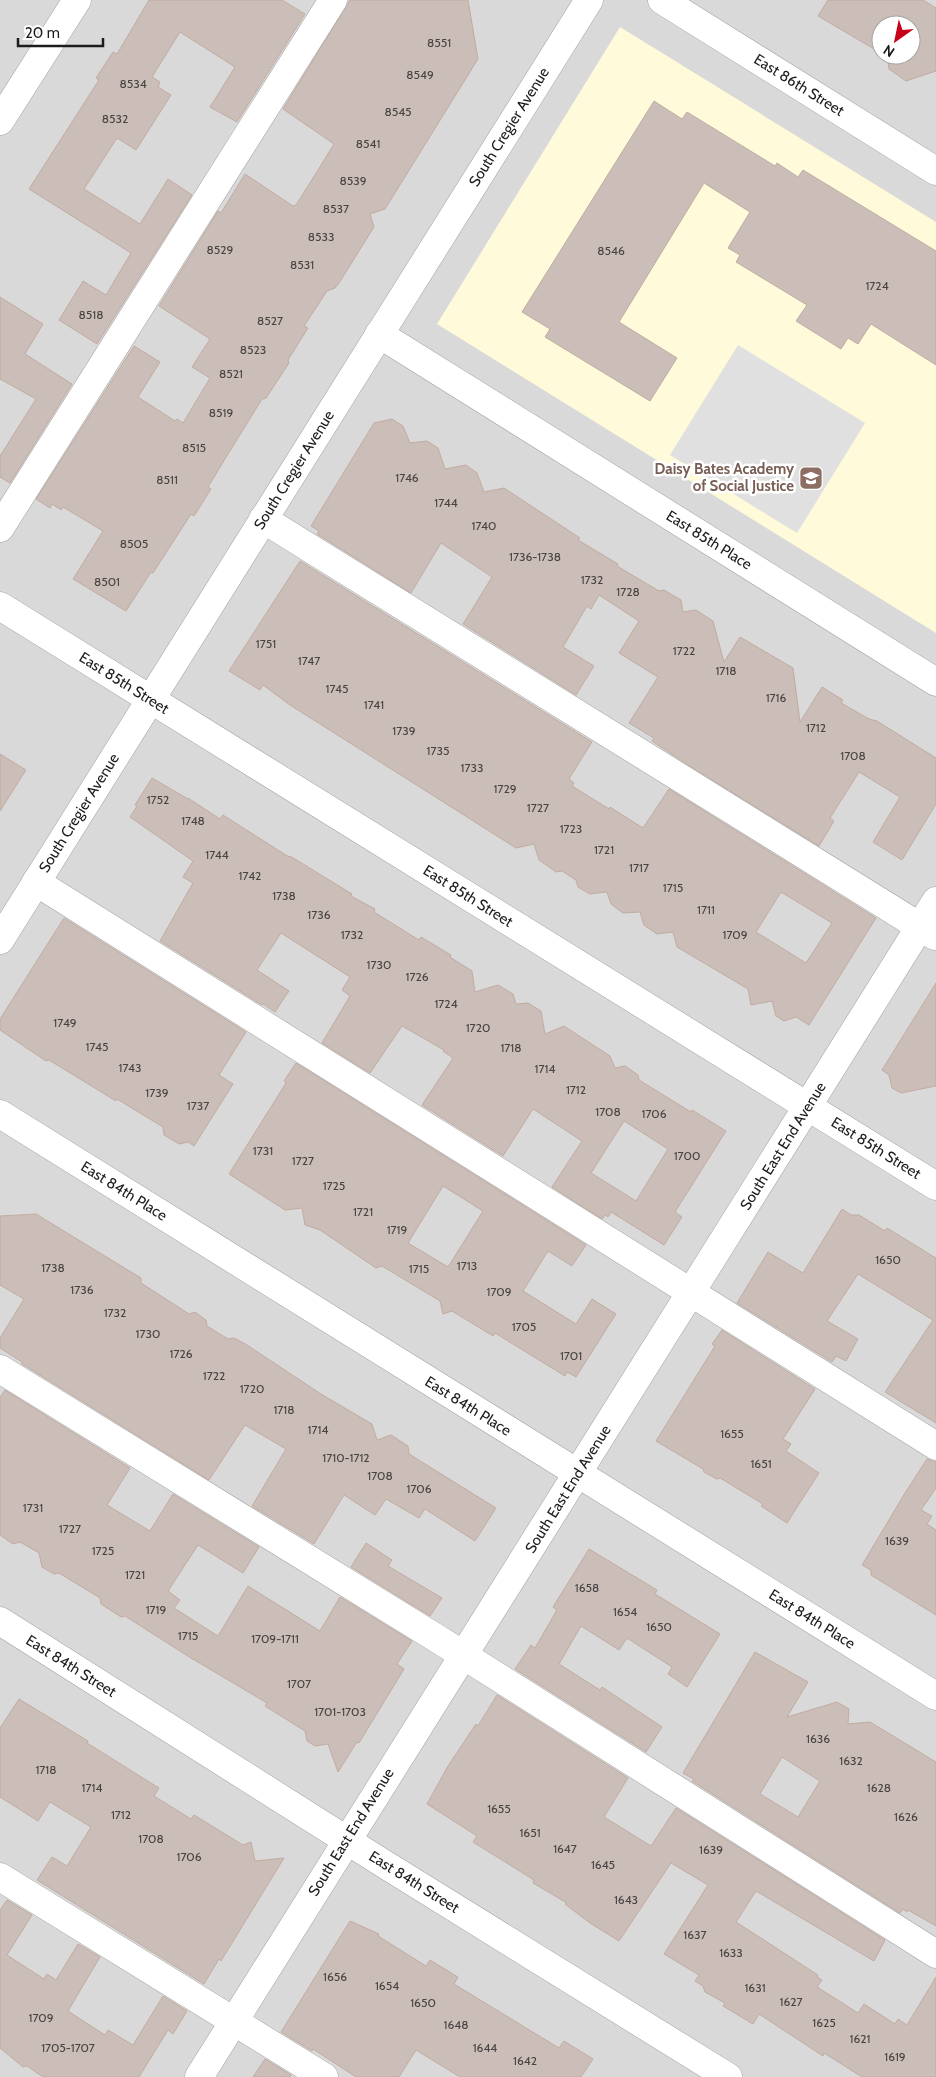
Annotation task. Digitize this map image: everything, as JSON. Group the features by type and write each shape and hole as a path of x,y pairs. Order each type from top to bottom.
{"street":[{"path":"0,121 77,0"},
{"path":"0,528 333,0"},
{"name":"South Cregier Avenue","path":"0,940 589,0"},
{"name":"East 86th Street","path":"662,0 936,171"},
{"name":"East 85th Place","path":"379,334 936,682"},
{"path":"263,520 928,931"},
{"name":"East 85th Street","path":"0,606 936,1186"},
{"path":"36,882 936,1446"},
{"name":"South East End Avenue","path":"199,2077 462,1654 578,1474 808,1106 928,931 936,901"},
{"name":"East 84th Place","path":"0,1114 936,1696"},
{"path":"0,1369 462,1654 936,1954"},
{"name":"East 84th Street","path":"0,1621 346,1840 728,2077"},
{"path":"0,1877 324,2077"}],"shaded area":[{"path":"0,0 936,0 936,2077 0,2077"},
{"name":"Daisy Bates Academy of Social Justice","path":"620,27 936,222 936,633 437,324"},
{"path":"738,345 865,423 797,533 670,455"}],"building":[{"path":"149,0 282,0 305,14 237,122 210,107 235,67 180,32 152,77 160,82 158,87 171,95 136,150 117,138 84,189 140,224 168,179 192,195 97,344 59,320 83,281 106,295 131,253 29,189 99,80 96,78 113,52 117,54"},
{"path":"350,0 468,0 478,59 385,209 370,214 374,227 339,283 335,288 327,291 304,326 308,328 288,360 289,363 266,398 262,399 208,487 211,489 194,516 191,514 126,611 73,579 103,531 63,507 61,510 52,504 50,508 36,499 134,346 160,362 138,397 175,421 177,419 183,423 210,378 192,367 210,339 159,306 218,211 221,213 245,174 293,206 296,205 318,170 334,144 283,109"},
{"path":"828,0 923,0 936,8 936,71 906,81 889,69 888,65 921,65 921,15 871,15 871,47 818,16"},
{"path":"654,101 682,119 687,112 775,166 777,163 798,177 803,170 936,251 936,365 871,324 858,344 848,338 841,349 796,321 807,305 736,262 740,255 728,248 750,212 704,183 619,322 677,358 650,401 545,337 550,329 522,312"},
{"path":"0,297 43,324 25,354 72,384 10,483 0,477 0,456 36,399 0,379"},
{"path":"392,419 403,426 410,443 427,441 438,448 445,469 466,465 477,473 484,492 504,488 580,538 578,540 618,564 617,566 659,591 664,590 681,600 683,612 696,610 713,621 724,662 740,637 793,668 800,722 822,687 843,700 841,703 869,719 877,721 936,758 936,804 902,860 873,842 900,797 859,772 830,818 834,821 819,846 685,763 652,741 654,738 629,723 658,677 619,653 639,621 599,595 591,609 587,606 563,647 594,666 576,695 463,624 492,577 441,543 411,593 317,534 319,531 311,526 374,423"},
{"path":"300,561 592,742 569,779 574,783 572,786 609,809 610,807 643,828 669,789 876,918 809,1025 796,1017 784,1021 776,1016 772,1001 751,1005 748,989 677,947 673,932 657,934 644,925 640,912 623,913 611,904 607,892 590,894 578,887 576,880 562,871 556,872 539,860 534,844 516,848 290,705 263,685 260,690 229,671","holes":["781,892 832,923 806,963 756,932"]},
{"path":"0,754 26,770 0,811"},
{"path":"152,778 220,819 223,815 352,894 351,896 375,909 374,912 419,940 421,937 451,955 450,957 472,971 475,992 498,985 513,994 516,1004 528,1003 541,1011 545,1034 564,1026 610,1056 615,1068 625,1066 638,1075 639,1080 726,1131 675,1212 682,1217 664,1245 611,1212 608,1217 605,1215 602,1219 552,1187 582,1141 533,1109 503,1156 422,1105 453,1058 444,1050 402,1026 370,1073 322,1043 350,996 342,990 350,977 281,933 257,970 289,991 275,1012 160,941 193,883 183,877 193,861 130,817 137,806 135,805","holes":["624,1121 668,1149 636,1201 591,1173"]},
{"path":"64,918 246,1032 219,1075 233,1084 194,1146 188,1142 179,1144 164,1135 163,1127 49,1060 46,1061 0,1030 0,1019"},
{"path":"936,983 936,1086 901,1093 892,1088 889,1075 882,1070"},
{"path":"296,1063 586,1245 572,1266 548,1251 523,1291 576,1324 592,1299 616,1314 576,1377 567,1372 565,1376 495,1333 493,1336 452,1311 443,1314 440,1301 382,1266 376,1268 320,1230 305,1225 302,1208 285,1210 229,1174 286,1083 284,1081","holes":["443,1186 483,1211 448,1267 408,1243"]},
{"path":"842,1209 851,1215 859,1215 885,1231 887,1228 936,1258 936,1423 885,1392 933,1320 858,1274 827,1321 858,1339 846,1361 836,1356 832,1362 737,1303 768,1252 803,1273"},
{"path":"36,1214 141,1278 141,1283 189,1314 195,1312 206,1320 207,1326 228,1339 234,1338 247,1345 321,1394 372,1424 377,1440 391,1435 408,1446 409,1454 496,1508 475,1541 425,1509 419,1518 386,1499 375,1515 344,1495 314,1544 252,1506 286,1449 245,1425 209,1480 22,1364 22,1362 0,1348 0,1338 24,1299 0,1285 0,1216"},
{"path":"722,1330 815,1389 783,1439 791,1444 786,1451 819,1473 787,1523 761,1506 763,1504 720,1478 717,1479 704,1472 703,1469 656,1441 715,1346 712,1344"},
{"path":"5,1390 130,1468 107,1505 150,1531 173,1494 259,1547 243,1573 198,1545 168,1591 180,1600 174,1608 218,1636 248,1586 320,1631 340,1597 412,1641 397,1664 404,1669 359,1743 357,1742 338,1772 328,1744 315,1746 307,1741 305,1731 265,1706 267,1703 125,1616 121,1617 101,1604 100,1598 59,1573 54,1574 42,1567 39,1553 20,1542 13,1544 0,1535 0,1397"},
{"path":"927,1459 936,1462 936,1488 921,1510 932,1516 927,1524 936,1530 936,1615 871,1575 871,1570 862,1565"},
{"path":"366,1543 392,1560 388,1566 442,1598 430,1616 351,1567"},
{"path":"589,1549 657,1590 655,1594 720,1634 687,1687 668,1674 672,1667 627,1638 619,1650 581,1626 559,1664 600,1690 602,1687 662,1727 646,1752 515,1669 531,1645 535,1648 557,1610 553,1607"},
{"path":"755,1652 808,1682 787,1717 837,1702 849,1709 848,1724 870,1722 936,1762 936,1926 908,1910 907,1912 903,1909 900,1913 692,1781 694,1779 683,1773","holes":["782,1757 820,1781 798,1817 760,1794"]},
{"path":"497,1695 628,1778 604,1817 651,1846 676,1808 885,1940 874,1961 756,1891 736,1922 818,1975 817,1977 822,1980 817,1987 858,2013 864,2004 895,2024 898,2019 907,2025 936,1977 936,2077 862,2077 824,2053 823,2056 759,2014 753,2024 723,2006 725,2003 705,1992 703,1986 695,1981 699,1975 664,1954 708,1885 671,1863 619,1941 590,1923 565,1904 567,1903 533,1883 534,1880 473,1842 477,1836 427,1804 448,1766 476,1724 478,1726"},
{"path":"19,1699 88,1741 87,1743 159,1788 154,1796 191,1819 194,1815 243,1845 251,1842 255,1861 284,1858 221,1961 219,1959 204,1984 37,1880 52,1857 67,1866 91,1827 50,1802 38,1821 0,1797 0,1728"},
{"path":"7,1900 32,1915 7,1955 44,1979 47,1974 56,1980 78,1944 100,1957 68,2011 105,2035 108,2030 133,2045 163,1996 187,2011 173,2034 168,2030 139,2077 43,2077 27,2066 23,2067 0,2048 0,1910"},
{"path":"350,1921 379,1934 378,1936 426,1966 430,1960 458,1977 454,1984 559,2048 564,2041 593,2059 581,2077 460,2077 416,2050 399,2077 356,2077 313,2049 312,2051 281,2032"},
{"path":"265,2059 291,2075 290,2077 253,2077"}],"place":[{"name":"Daisy Bates Academy of Social Justice","path":"811,478"}]}
